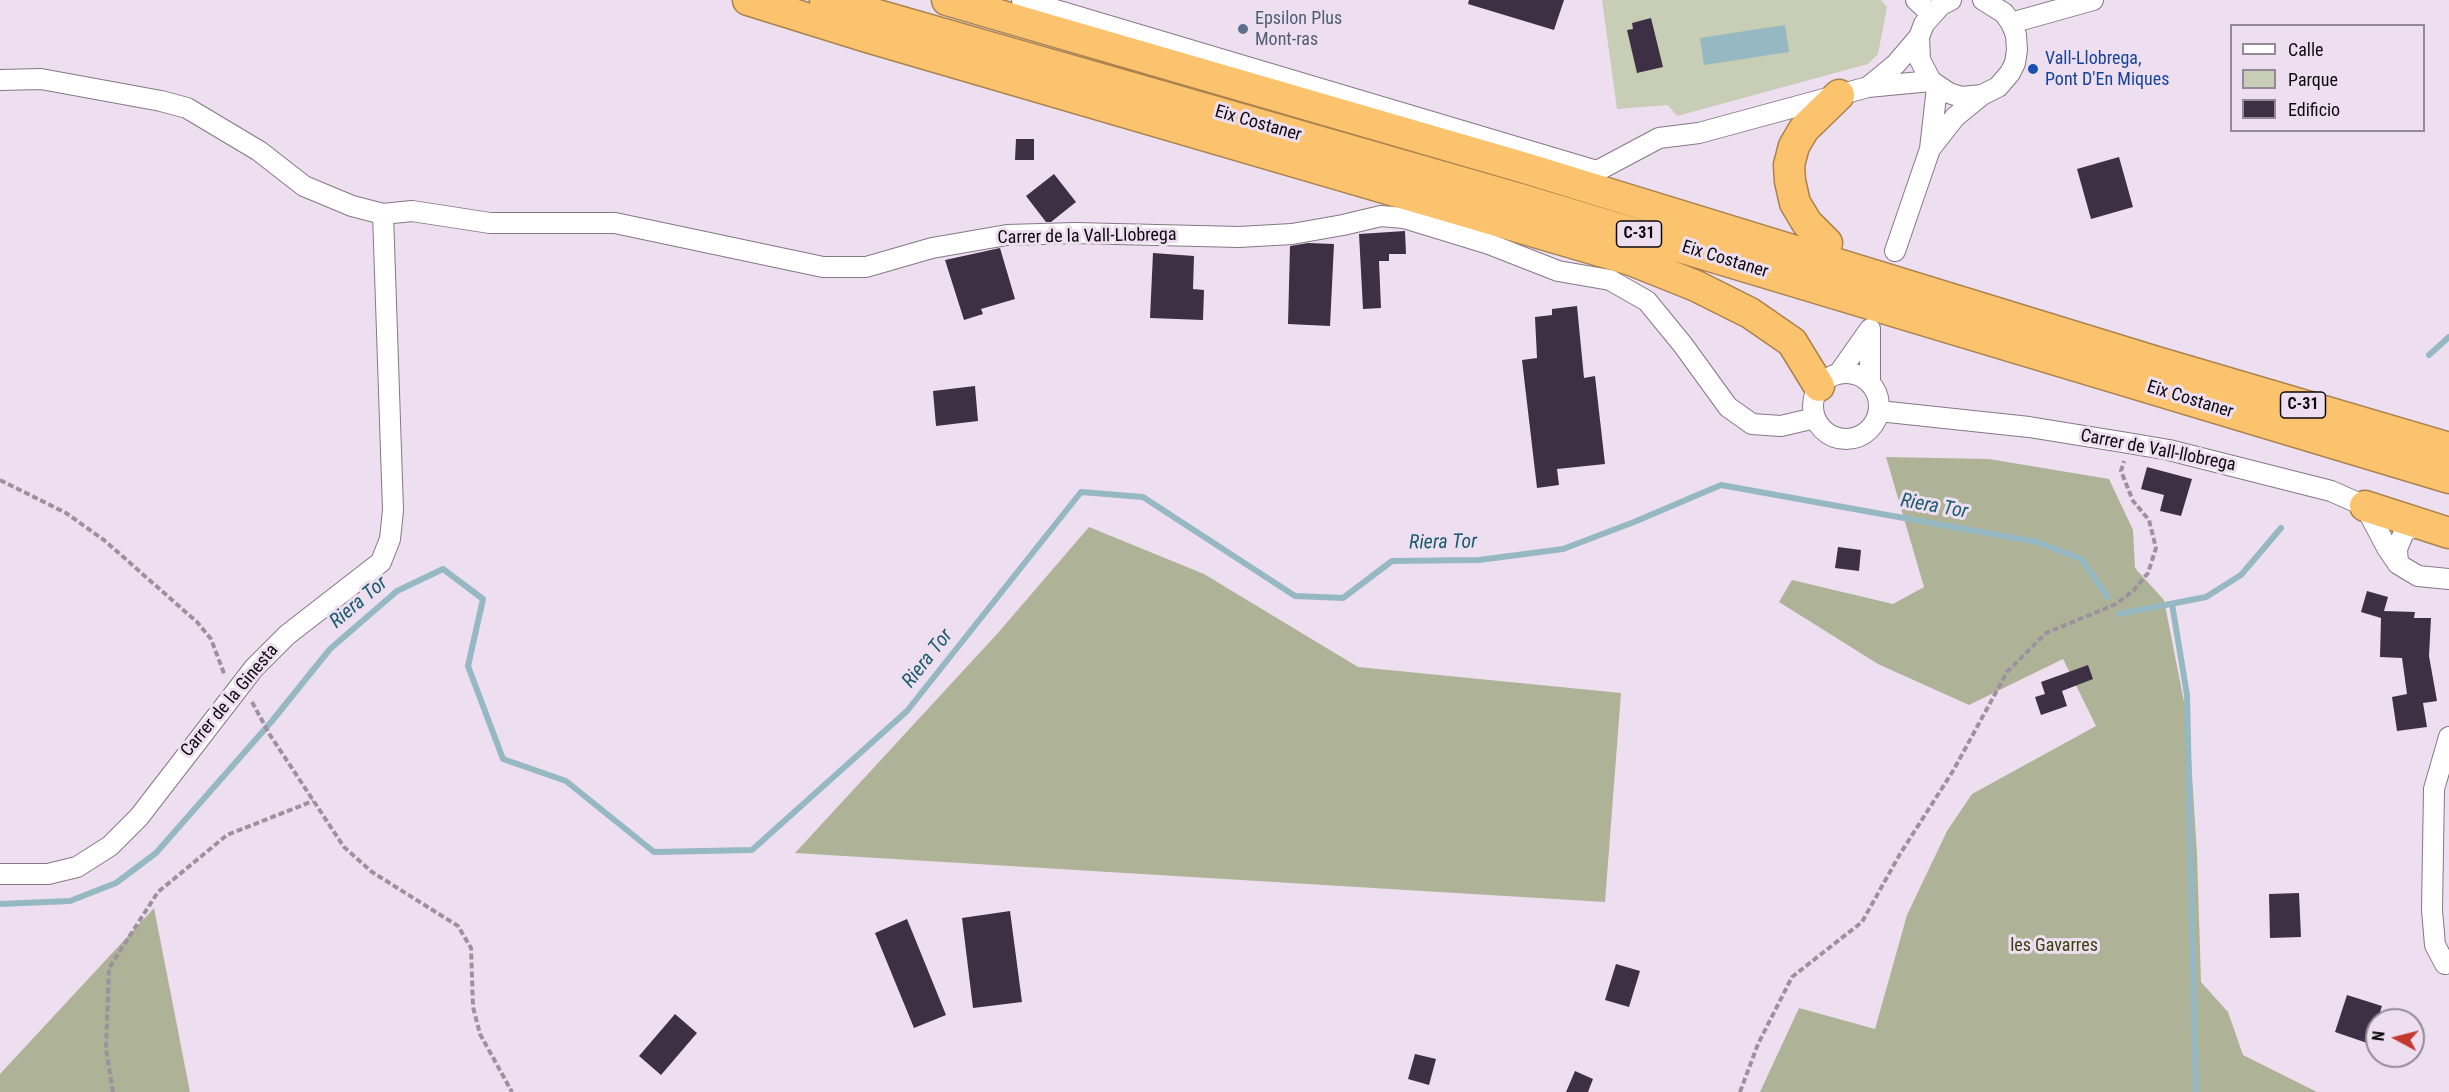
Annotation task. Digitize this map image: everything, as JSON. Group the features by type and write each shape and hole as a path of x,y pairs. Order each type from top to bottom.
{"highway":[{"path":"748,0 890,44 1631,260 1696,286 1750,313 1792,342 1829,379"},
{"name":"Eix Costaner","path":"825,0 1520,199 2449,478"},
{"name":"C-31","path":"947,0 1525,168 2157,362 2449,448"},
{"path":"1827,243 1807,223 1796,203 1790,181 1789,165 1794,146 1804,129 1839,95"},
{"path":"1597,171 1999,298 2157,362"},
{"path":"2365,506 2449,533"}],"street":[{"path":"1022,0 1597,171 1659,138 1699,133 1868,87 1934,84 1961,97 1982,95"},
{"path":"1916,0 1931,14"},
{"path":"1868,87 1896,64 1919,37 1931,14 1951,0"},
{"path":"1930,149 1955,117 1982,95 1998,87 2010,74 2015,63 2016,35 2011,23 2004,13 1983,0"},
{"path":"2011,23 2093,0"},
{"path":"1895,251 1930,149 1934,84 1920,60 1919,37"},
{"name":"Carrer de la Vall-Llobrega","path":"0,80 41,79 161,101 187,108 258,151 304,186 352,206 383,214 412,211 490,223 615,223 823,267 866,267 932,248 1007,235 1075,233 1239,237 1292,234 1381,216 1404,218 1489,244 1558,271 1610,280 1647,301 1683,345 1728,407 1752,424 1781,426 1815,418"},
{"name":"Carrer de la Ginesta","path":"0,874 48,874 77,867 110,846 139,816 242,683 287,635 381,562 390,539 393,510 383,214"},
{"path":"1829,379 1860,375 1870,382 1877,392 1879,411 1876,421 1868,432 1851,439 1840,439 1829,435 1821,428 1812,407 1814,396 1870,329 1870,382"},
{"name":"Carrer de Vall-llobrega","path":"1879,411 2029,428 2128,443 2197,457 2331,491 2365,506"},
{"path":"2365,506 2398,564 2418,576 2449,579"},
{"path":"2398,564 2397,549 2404,532 2420,524"},
{"path":"2445,964 2435,945 2432,910 2434,789 2449,738"}],"path":[{"path":"1740,1092 1758,1044 1792,977 1862,922 1900,854 1953,771 2007,672 2046,633 2116,604 2133,591 2148,573 2156,548 2150,520 2133,501 2121,471 2128,443"},
{"path":"0,480 66,513 104,540 197,622 211,639 224,669 230,700"},
{"path":"242,683 270,735 344,847 372,872 458,926 471,948 473,1007 480,1034 512,1092"},
{"path":"113,1092 106,1049 109,968 158,892 227,835 313,801"}],"green space":[{"path":"1602,0 1881,0 1887,7 1878,54 1868,64 1677,116 1668,105 1617,109"},
{"name":"les Gavarres","path":"1886,457 1989,459 2109,479 2133,530 2135,568 2164,600 2189,727 2197,854 2201,982 2228,1012 2243,1055 2317,1092 1760,1092 1799,1008 1875,1029 1907,915 1947,831 1972,794 2096,726 2063,659 1969,705 1878,664 1779,602 1792,580 1893,604 1924,587"},
{"path":"1089,527 1204,574 1358,667 1621,693 1605,902 795,853 997,634"},
{"path":"154,908 190,1092 0,1092 0,1074"}],"water":[{"path":"1785,25 1789,52 1704,65 1700,38"}],"building":[{"path":"1469,0 1564,0 1554,30 1468,4"},
{"path":"1651,18 1663,67 1637,73 1627,30 1633,29 1632,23"},
{"path":"1016,139 1034,139 1034,160 1015,160"},
{"path":"2119,157 2133,207 2091,219 2077,169"},
{"path":"1054,174 1076,202 1051,222 1046,222 1026,196"},
{"path":"1405,231 1406,254 1389,254 1389,261 1379,261 1381,308 1363,309 1359,234"},
{"path":"1308,243 1334,244 1330,326 1288,324 1290,246"},
{"path":"1000,248 1015,299 981,309 983,314 964,320 945,260"},
{"path":"1153,253 1194,256 1193,289 1204,290 1203,320 1150,318"},
{"path":"1577,306 1584,378 1595,376 1605,464 1557,469 1559,485 1537,488 1522,360 1537,358 1535,317 1552,315 1552,309"},
{"path":"975,386 978,421 936,426 933,391"},
{"path":"2147,467 2192,479 2181,516 2160,511 2164,495 2141,489"},
{"path":"1838,547 1861,550 1859,571 1835,568"},
{"path":"2367,591 2388,597 2384,611 2415,612 2414,618 2431,618 2429,656 2437,701 2423,703 2427,727 2397,731 2392,697 2407,694 2402,658 2380,657 2381,618 2361,612"},
{"path":"2088,665 2093,679 2062,691 2067,706 2041,715 2035,697 2045,694 2041,682"},
{"path":"2299,893 2301,937 2270,938 2269,894"},
{"path":"1010,911 1022,1002 973,1008 962,918"},
{"path":"907,919 946,1015 914,1028 875,933"},
{"path":"1616,964 1640,971 1629,1007 1605,1000"},
{"path":"2347,995 2382,1006 2381,1008 2365,1008 2365,1042 2335,1032"},
{"path":"675,1014 697,1033 661,1075 639,1056"},
{"path":"1415,1054 1436,1059 1429,1085 1408,1079"},
{"path":"1575,1071 1593,1079 1588,1092 1566,1092"}],"waterway":[{"name":"Riera Tor","path":"2429,355 2449,337"},
{"name":"Riera Tor","path":"0,904 70,901 116,883 156,853 272,721 330,649 397,591 443,569 483,599 468,666 503,759 566,781 654,852 752,850 907,711 1081,492 1143,497 1295,596 1343,598 1392,561 1479,560 1563,549 1721,485 2037,542 2081,559 2108,597"},
{"name":"Riera Tor","path":"2119,614 2206,597 2241,575 2281,528"},
{"path":"2172,604 2187,695 2196,1092"}],"place":[{"name":"Epsilon Plus Mont-ras","path":"1243,29"},
{"name":"Vall-Llobrega, Pont D'En Miques","path":"2033,69"}]}
